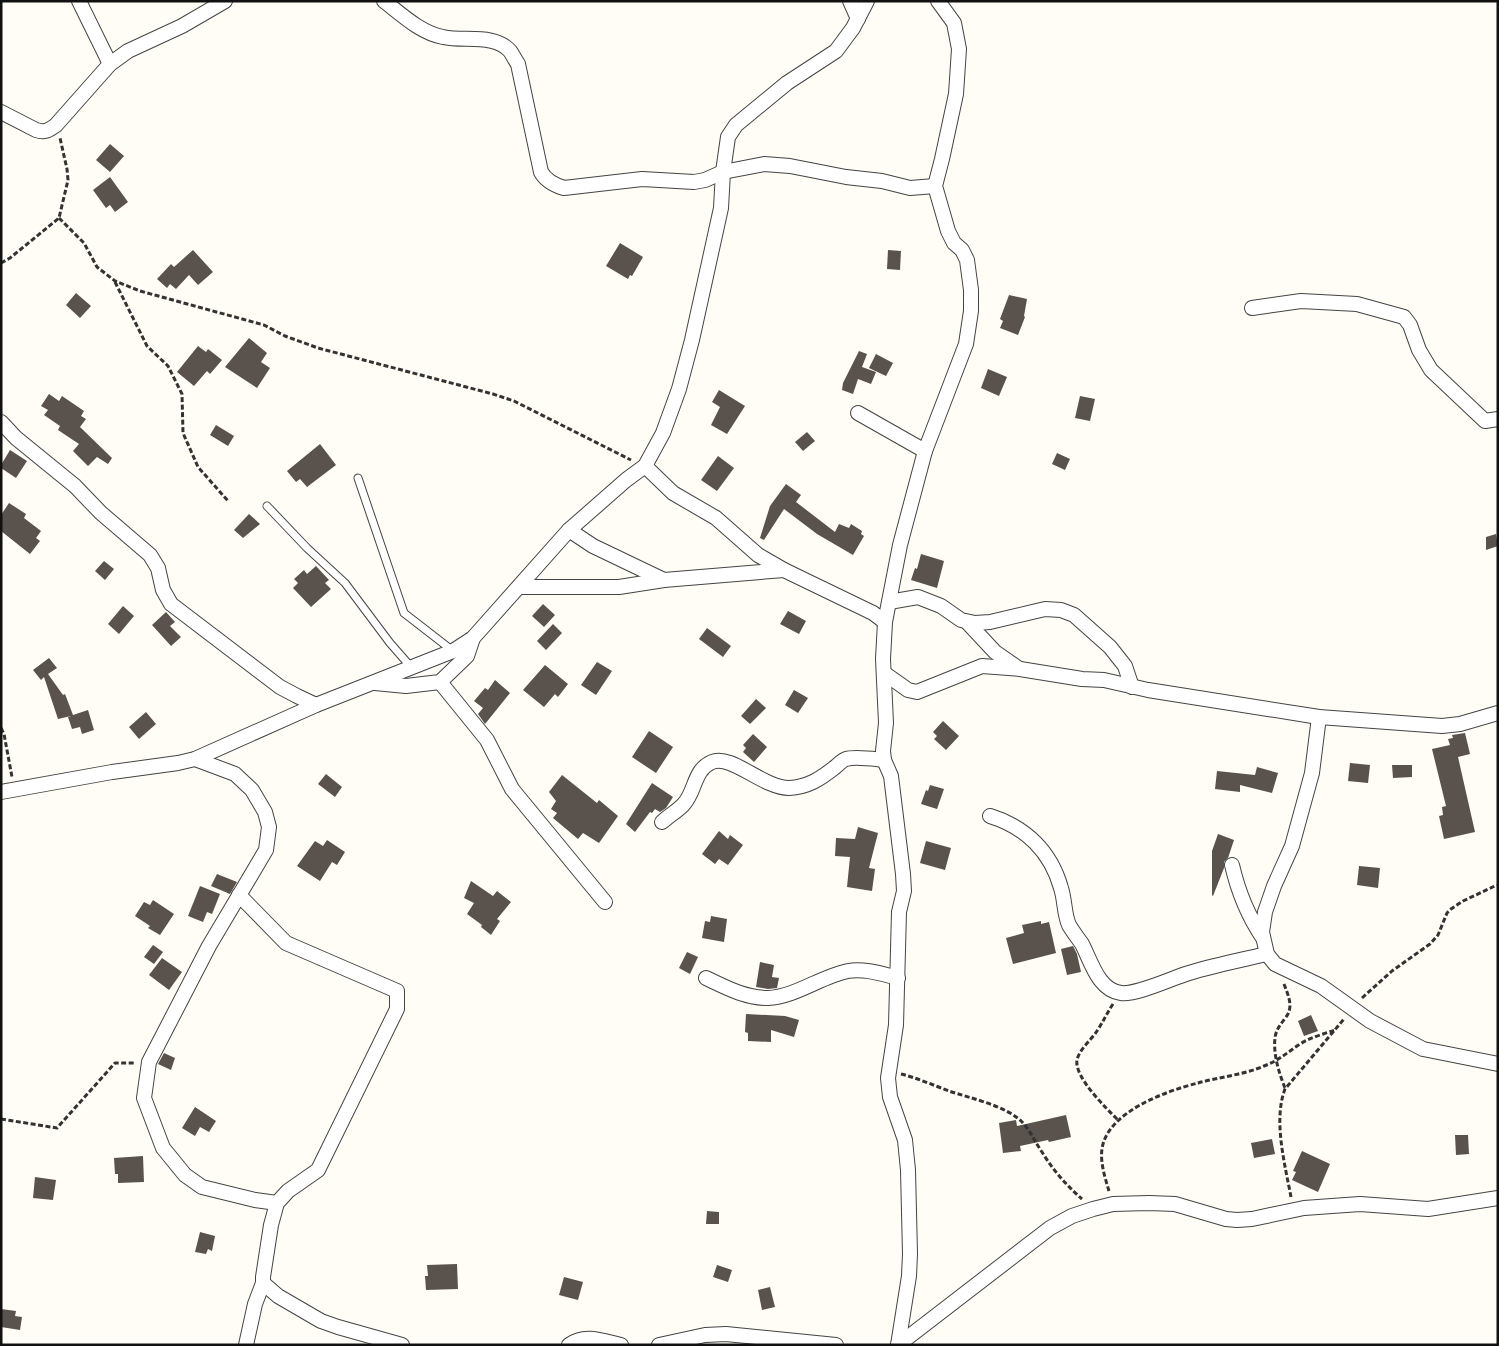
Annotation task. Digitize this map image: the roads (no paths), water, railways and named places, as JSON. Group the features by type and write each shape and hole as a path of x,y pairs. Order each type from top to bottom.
{"street":[{"path":"79,1 110,64"},
{"path":"1,112 42,132 48,131 56,125 110,64 128,50 182,26 225,1"},
{"path":"384,1 418,27 431,33 444,38 488,40 502,45 510,51 518,64 540,172 544,178 554,185 564,188 642,179 694,182 705,180 723,172 764,164 790,166 846,178 882,181 910,188 935,186"},
{"path":"850,1 858,19"},
{"path":"8,791 195,759 316,705 453,651 473,638 569,530 626,480 645,466 663,433 679,389 692,340 721,208 723,172 728,137 736,124 787,83 836,51 853,28 867,1"},
{"path":"898,1345 909,1276 908,1170 905,1140 890,1097 888,1071 896,1025 899,912 904,891 891,776 884,760 883,751 886,723 885,622 900,545 925,451 966,344 971,310 971,290 967,260 948,231 935,186 956,94 959,49 954,23 938,1"},
{"path":"1252,308 1301,301 1357,304 1404,317 1410,325 1419,350 1431,370 1485,421 1498,419"},
{"path":"858,413 925,451"},
{"path":"1,422 16,438 75,486 101,513 150,555 158,568 163,590 171,604 280,687 316,705"},
{"path":"645,466 673,493 705,510 758,555 784,570 873,613 885,622"},
{"path":"569,530 593,546 664,580"},
{"path":"520,587 618,588 664,580 784,570"},
{"path":"889,602 918,597 941,606 961,620 968,622 990,622 1045,609 1061,610 1074,615 1110,647 1125,666 1132,687"},
{"path":"968,622 995,652 1020,670"},
{"path":"371,683 406,686 440,682 467,656 473,638"},
{"path":"884,672 908,690 917,692 977,667 1104,680 1132,687 1319,717 1442,726 1460,724 1498,713"},
{"path":"440,682 487,740 512,790 605,902"},
{"path":"1271,959 1262,932 1265,912 1274,886 1292,846 1312,773 1319,717"},
{"path":"195,759 234,774 252,790 265,812 269,827 266,850 209,946 150,1062 144,1098 163,1148 185,1175 202,1187 255,1200 277,1203"},
{"path":"662,822 684,804 699,772 713,761 722,760 731,763 760,780 777,787 790,788 817,781 846,759 884,760"},
{"path":"990,816 1003,820 1034,840 1044,851 1061,887 1070,925 1098,976 1107,987 1120,993 1134,993 1190,973 1271,959 1321,986 1370,1021 1424,1049 1498,1064"},
{"path":"1232,864 1242,899 1255,927 1263,938"},
{"path":"239,895 286,943 397,991 397,1009 318,1170 288,1190 277,1203 265,1256 264,1282 255,1304 246,1345"},
{"path":"706,978 739,993 767,998 782,995 846,971 865,971 898,978"},
{"path":"898,1345 1050,1228 1092,1208 1113,1204 1175,1204 1226,1219 1237,1220 1252,1219 1304,1208 1360,1204 1428,1209 1451,1207 1498,1198"},
{"path":"264,1282 278,1296 321,1321 399,1344"},
{"path":"659,1345 705,1335 726,1334 836,1345"},
{"path":"569,1345 575,1340 584,1338 621,1345"}],"lane":[{"path":"358,478 404,613 453,651"},
{"path":"267,506 307,548 345,583 390,643 411,667"}]}
